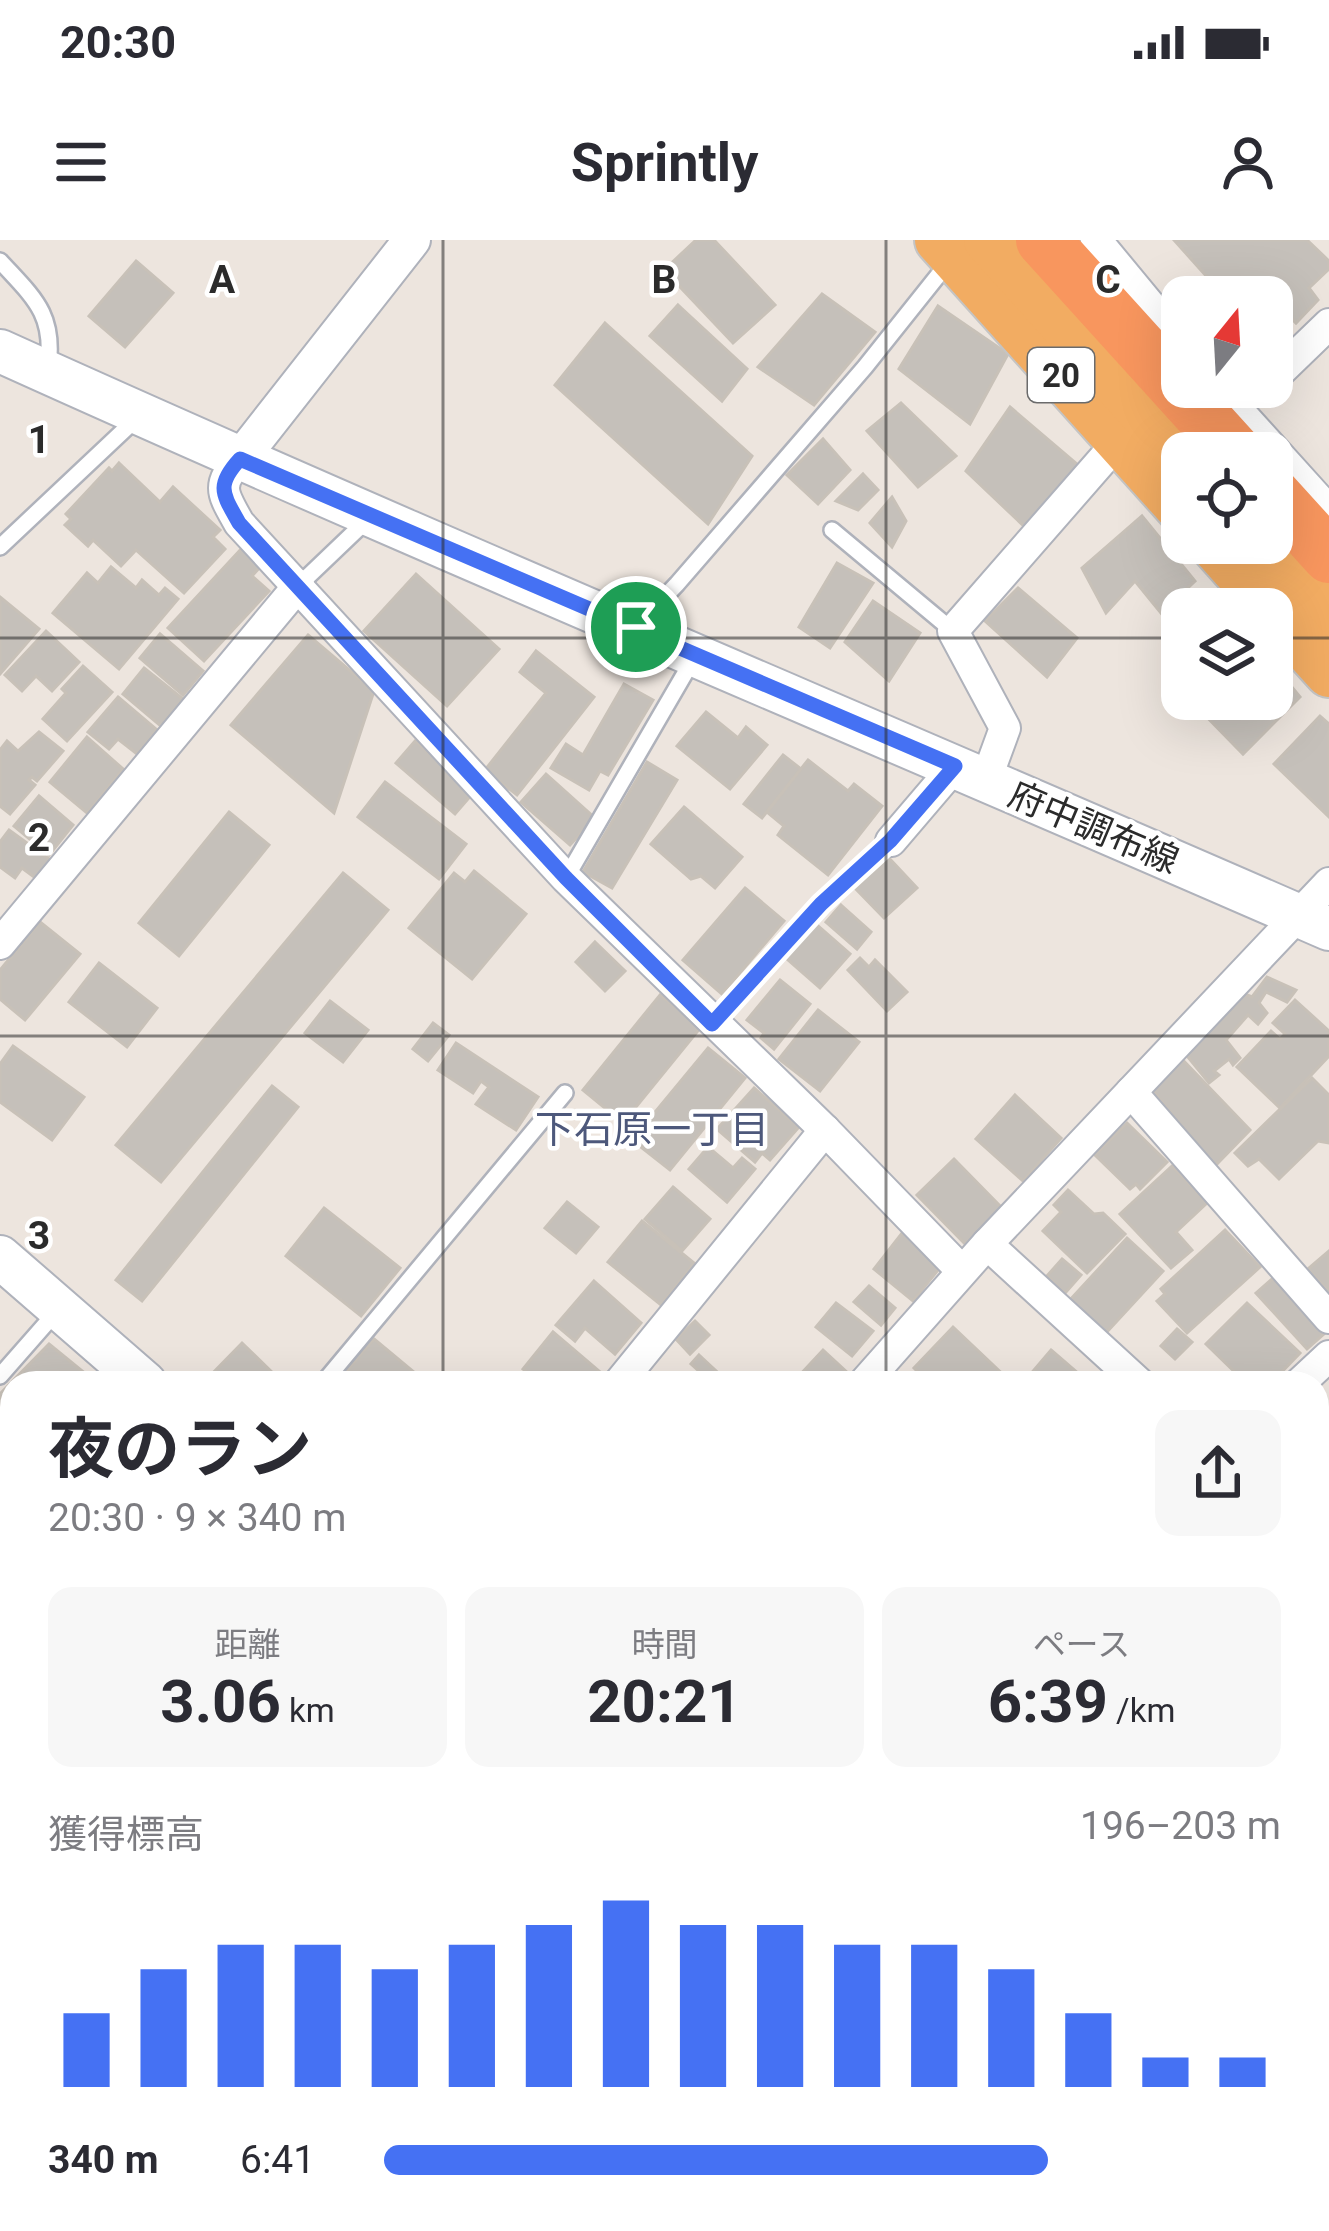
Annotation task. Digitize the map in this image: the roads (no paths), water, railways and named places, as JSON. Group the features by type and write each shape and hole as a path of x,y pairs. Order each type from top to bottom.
{"highway":[{"path":"1043,240 1237,432"},
{"name":"20","path":"960,245 1161,487"},
{"name":"20","path":"960,245 1161,436"},
{"path":"1293,516 1329,556"},
{"path":"1231,564 1253,588"},
{"path":"1281,564 1329,617"},
{"path":"1293,633 1329,673"}],"main road":[{"name":"府中調布線","path":"0,350 240,459 1314,922"},
{"path":"0,1257 131,1371"}],"street":[{"path":"412,240 225,476 223,495 239,523 566,878 826,1130 962,1271"},
{"path":"1096,240 1161,319"},
{"path":"1293,359 1329,324"},
{"path":"890,841 970,773 1005,728 953,632 1119,441"},
{"path":"1293,480 1329,511"},
{"path":"0,944 299,585"},
{"path":"874,1371 1131,1093 1314,922 1329,883"},
{"path":"1131,1093 1329,1318"},
{"path":"629,1371 826,1130"},
{"path":"987,1244 1126,1371"}],"lane":[{"path":"636,627 865,367 960,245"},
{"path":"0,261 36,300 52,337 47,372"},
{"path":"0,548 141,414"},
{"path":"299,585 371,515"},
{"path":"832,530 953,632"},
{"path":"566,878 697,654"},
{"path":"712,1024 821,904 890,841"},
{"path":"333,1371 565,1093"},
{"path":"4,1371 59,1309"}],"district":[{"name":"下石原一丁目","path":"652,1129"}]}
